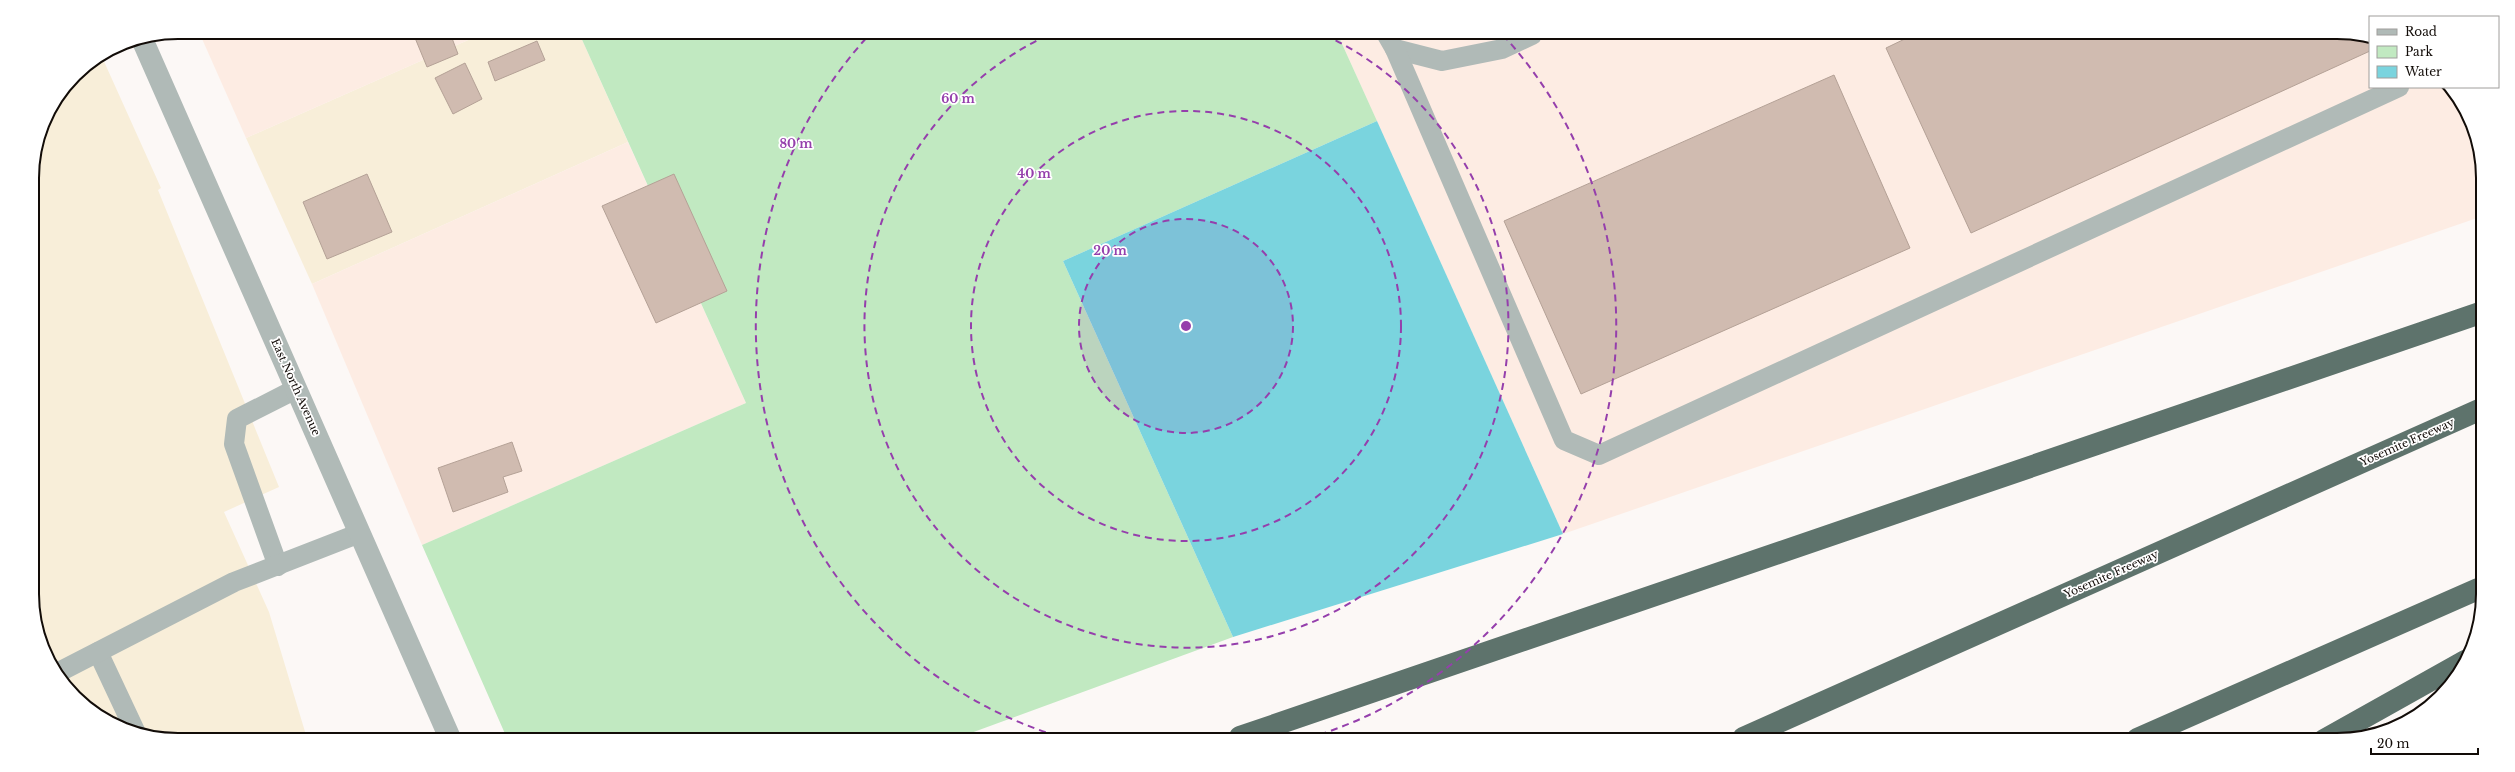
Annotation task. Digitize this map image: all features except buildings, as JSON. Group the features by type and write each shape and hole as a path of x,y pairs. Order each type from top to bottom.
{"highway":[{"path":"1252,733 2476,314"},
{"name":"Yosemite Freeway","path":"1754,733 2476,411"},
{"path":"2151,733 2476,591"},
{"path":"2336,733 2456,666"}],"street":[{"name":"East North Avenue","path":"144,44 448,733"}],"lane":[{"path":"1391,42 1442,61 1502,49 1523,39"},
{"path":"1391,42 1564,440 1599,455 2397,88"},
{"path":"278,566 234,444 237,419 296,389"},
{"path":"62,671 234,582 360,533"},
{"path":"98,652 132,724"}],"shaded area":[{"path":"202,39 470,39 246,138"},
{"path":"470,39 582,39 628,142 312,284 246,138"},
{"path":"1340,39 2355,40 2369,43 2369,88 2442,88 2462,116 2469,133 2475,160 2476,218 1563,534"},
{"path":"104,61 161,188 158,190 279,487 224,512 269,612 305,733 160,732 125,722 108,714 93,704 80,692 62,671 53,656 46,639 39,603 39,169 46,133 62,101 73,86"},
{"path":"628,142 746,403 422,545 312,284"}],"green space":[{"path":"582,39 1340,39 1377,121 1063,261 1233,637 971,733 505,733 422,545 746,403"}],"water":[{"path":"1377,121 1563,534 1233,637 1063,261"}]}
